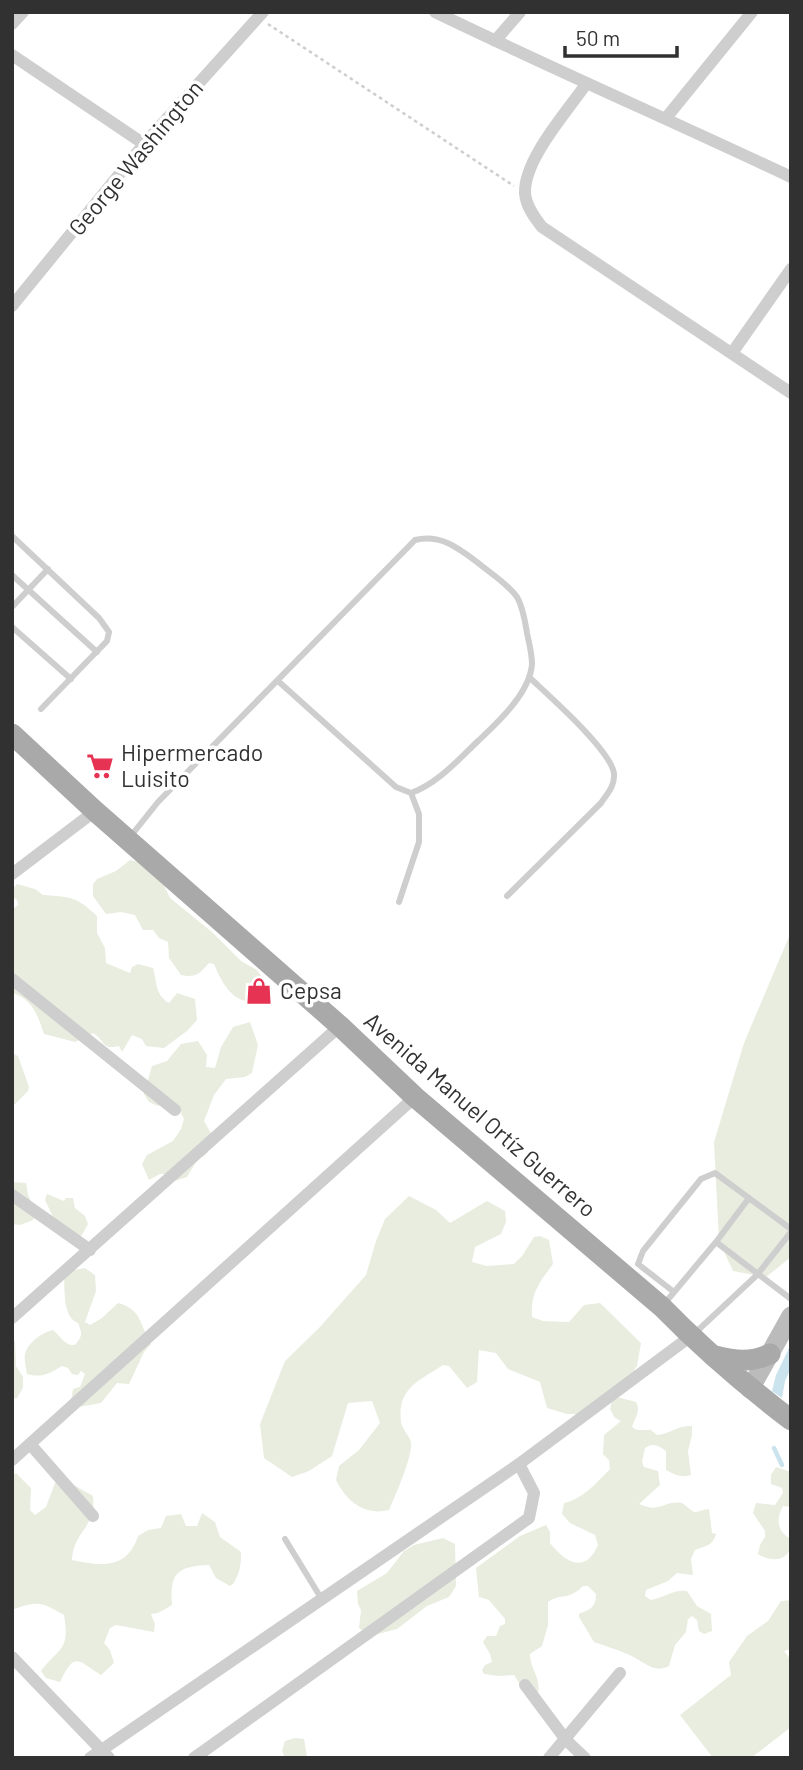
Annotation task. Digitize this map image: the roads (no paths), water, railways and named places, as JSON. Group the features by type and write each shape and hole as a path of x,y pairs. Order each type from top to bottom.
{"main road":[{"name":"Avenida Manuel Ortíz Guerrero","path":"12,734 95,811 340,1026 415,1097 668,1299 691,1336 750,1389 790,1418"},
{"path":"750,1389 791,1316"},
{"path":"713,1355 742,1361 758,1360 770,1354"}],"street":[{"path":"12,24 23,12"},
{"path":"435,12 791,177"},
{"path":"495,41 520,12"},
{"path":"666,118 752,12"},
{"name":"George Washington","path":"12,306 144,144 261,15"},
{"path":"12,55 144,144"},
{"path":"586,84 537,154 528,174 525,193 530,211 542,227 791,393"},
{"path":"732,353 791,269"},
{"path":"12,874 95,811"},
{"path":"12,979 175,1110"},
{"path":"12,1318 340,1026"},
{"path":"12,1460 415,1097"},
{"path":"12,1195 90,1250"},
{"path":"90,1758 105,1754 321,1598 519,1464 691,1336"},
{"path":"30,1444 93,1516"},
{"path":"194,1758 529,1518 534,1493 519,1464"},
{"path":"12,1657 105,1754"},
{"path":"549,1758 621,1673"},
{"path":"525,1685 566,1740 585,1758"}],"lane":[{"path":"12,536 99,618 109,632 107,641 41,709"},
{"path":"129,839 158,803 415,540 423,538 446,541 507,586 517,597 523,610 532,656 529,677 509,708 453,765 421,790 411,793 396,787 278,681"},
{"path":"12,607 48,569"},
{"path":"12,575 97,652"},
{"path":"12,627 71,679"},
{"path":"507,896 601,803 613,787 615,777 613,768 585,731 529,677"},
{"path":"399,902 419,842 419,814 411,793"},
{"path":"691,1336 757,1275 791,1230 715,1173 701,1179 643,1251 638,1265 668,1299 716,1242 748,1198"},
{"path":"716,1242 791,1299"},
{"path":"285,1539 321,1598"}],"water":[{"path":"791,1344 791,1368 782,1398 772,1391 776,1375"}],"waterway":[{"path":"774,1448 782,1465"}],"place":[{"name":"Hipermercado Luisito","path":"100,766"},
{"name":"Cepsa","path":"259,991"}]}
